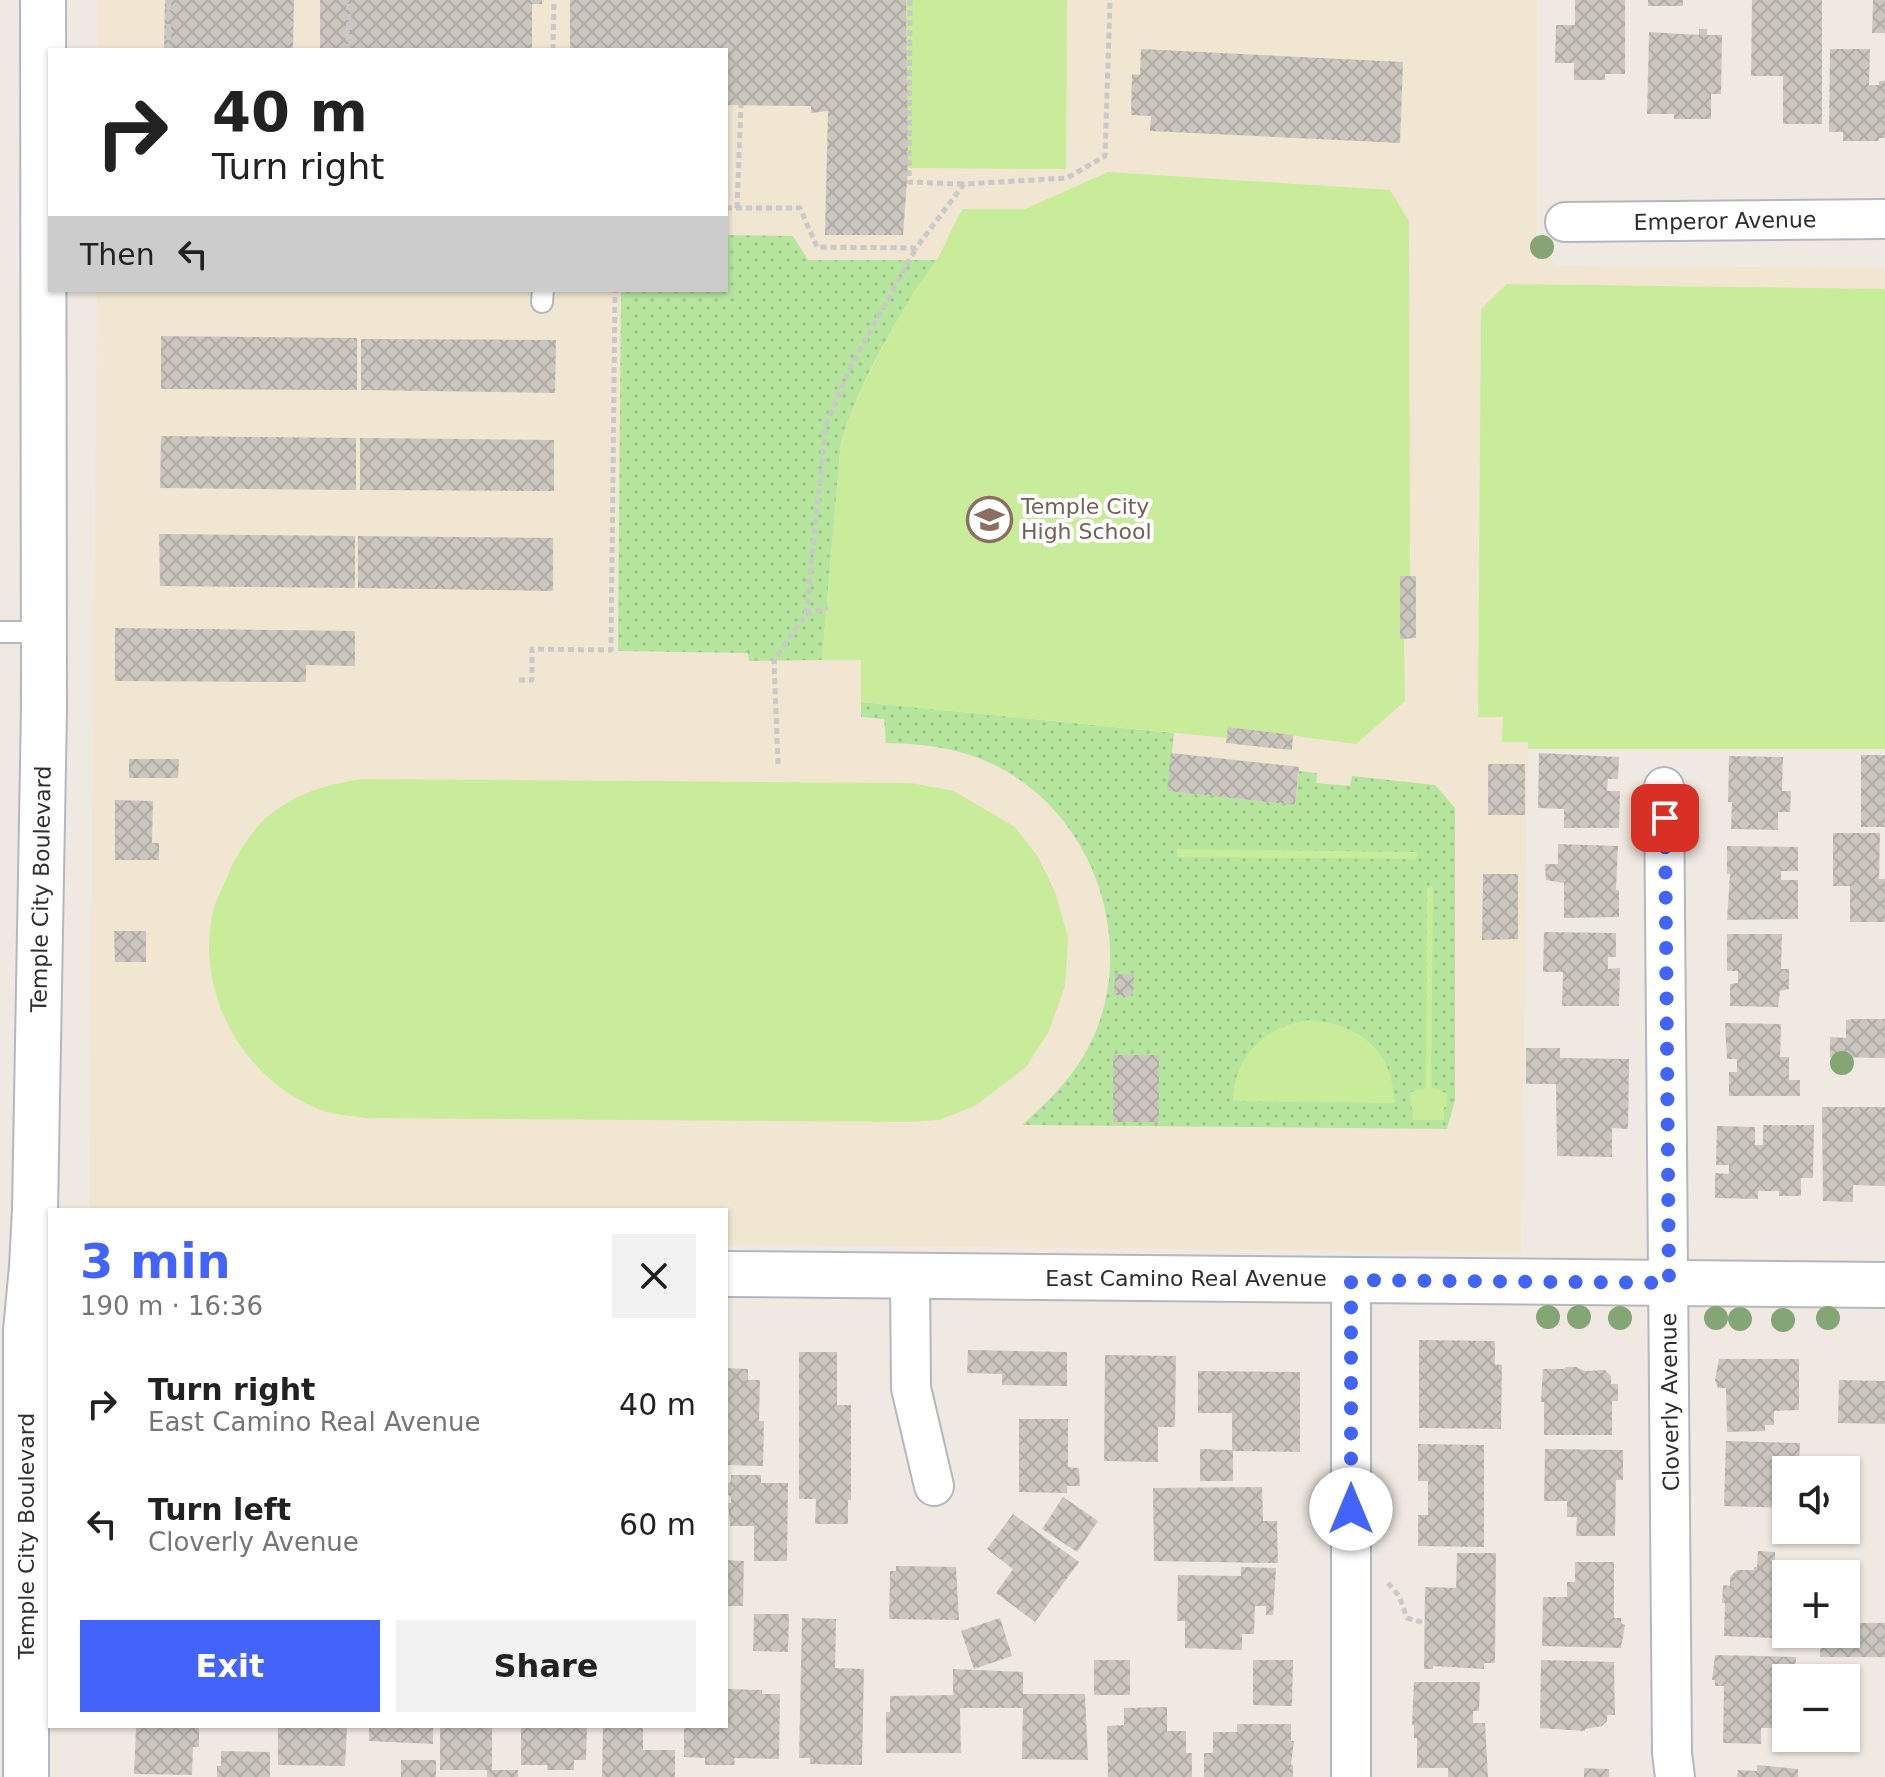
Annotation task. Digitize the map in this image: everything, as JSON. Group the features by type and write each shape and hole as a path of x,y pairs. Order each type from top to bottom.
{"main road":[{"name":"Temple City Boulevard","path":"26,1777 13,1678 38,1626 26,1331 44,725 43,0"},
{"name":"East Camino Real Avenue","path":"728,1274 1885,1285"}],"street":[{"name":"Emperor Avenue","path":"1565,222 1885,219"},
{"name":"Cloverly Avenue","path":"1664,787 1672,1753 1675,1777"},
{"path":"910,1276 911,1388 934,1486"},
{"path":"1351,1280 1351,1777"}],"lane":[{"path":"0,632 43,632"}],"path":[{"path":"168,48 169,0"},
{"path":"348,48 349,0"},
{"path":"553,48 554,0"},
{"path":"910,0 909,182 964,184 1067,178 1105,156 1110,0"},
{"path":"737,208 741,105"},
{"path":"778,764 774,660 806,614 826,425 849,370 916,248 964,184"},
{"path":"728,208 800,208 817,247 916,248"},
{"path":"519,680 532,680 532,649 611,650 615,292"},
{"path":"806,614 828,608"},
{"path":"1388,1582 1399,1596 1407,1618 1424,1623"}],"shaded area":[{"name":"Temple City High School","path":"99,0 1537,0 1537,234 1555,266 1885,268 1885,749 1528,749 1521,1252 728,1245 728,1208 90,1208 97,292 728,292 728,48 99,48"}],"green space":[{"path":"906,0 1067,0 1066,169 908,168"},
{"path":"1108,172 1390,190 1409,221 1410,576 1400,577 1400,638 1404,638 1405,701 1356,744 1229,727 1227,738 861,702 861,660 822,660 841,442 864,384 913,293 935,263 963,209 1025,209"},
{"path":"728,235 793,236 808,260 937,260 882,348 859,394 841,442 822,660 749,661 748,653 618,651 621,292 728,292"},
{"path":"1507,284 1885,289 1885,749 1528,749 1528,742 1502,742 1503,717 1478,717 1481,309"},
{"path":"861,702 1174,733 1168,791 1295,805 1299,771 1317,773 1316,783 1350,786 1352,776 1435,785 1455,808 1455,1100 1447,1129 1022,1125 1070,1076 1100,1021 1109,982 1110,943 1104,903 1091,866 1071,831 1045,801 1014,776 968,754 920,745 886,743 884,719 861,717"},
{"path":"362,779 911,783 954,791 1015,827 1038,857 1056,894 1068,938 1065,986 1049,1031 1026,1067 975,1106 939,1120 365,1118 323,1111 291,1095 246,1054 218,1001 211,972 209,941 218,898 235,860 258,826 283,805 304,794"},
{"path":"1177,849 1417,852 1416,859 1177,857"},
{"path":"1433,887 1431,1088 1447,1093 1447,1106 1444,1107 1444,1120 1413,1120 1410,1092 1426,1088 1427,888"},
{"path":"1309,1020 1343,1027 1370,1043 1388,1068 1394,1103 1233,1101 1239,1070 1255,1046 1279,1029"}],"building":[{"path":"165,0 294,0 293,48 164,48"},
{"path":"320,0 542,0 542,4 532,4 532,48 320,48"},
{"path":"570,0 906,0 908,168 903,235 825,235 828,111 811,113 811,106 728,105 728,48 570,48"},
{"path":"1575,0 1625,0 1625,74 1605,74 1605,80 1574,80 1574,63 1555,63 1556,25 1575,25"},
{"path":"1648,0 1683,0 1683,6 1648,6"},
{"path":"1752,0 1822,0 1822,124 1783,124 1783,76 1751,76"},
{"path":"1873,0 1885,0 1885,33 1872,33"},
{"path":"1699,29 1707,29 1707,35 1722,35 1721,94 1711,94 1711,119 1674,119 1674,114 1647,114 1649,32 1699,35"},
{"path":"1141,49 1403,62 1400,143 1150,131 1151,116 1131,115 1132,74 1140,75"},
{"path":"1830,49 1870,49 1869,85 1879,85 1879,81 1885,81 1885,138 1879,138 1879,141 1843,141 1843,132 1829,132"},
{"path":"161,336 357,338 357,390 161,389"},
{"path":"361,339 556,340 555,393 361,390"},
{"path":"161,436 356,438 356,490 160,488"},
{"path":"360,438 554,440 554,491 360,490"},
{"path":"159,534 355,536 355,588 160,586"},
{"path":"358,536 553,538 553,591 358,588"},
{"path":"1400,576 1416,576 1416,638 1400,639"},
{"path":"115,628 355,631 355,666 306,665 306,682 115,681"},
{"path":"1228,727 1293,735 1292,750 1226,743"},
{"path":"1171,753 1299,767 1295,805 1167,791"},
{"path":"1539,753 1619,757 1618,779 1608,779 1607,791 1620,791 1619,828 1564,828 1564,809 1538,808"},
{"path":"1861,755 1885,755 1885,827 1861,827"},
{"path":"1729,756 1783,757 1782,791 1791,791 1790,812 1778,812 1778,830 1731,829"},
{"path":"129,759 179,759 178,778 129,778"},
{"path":"1488,764 1525,764 1525,815 1488,815"},
{"path":"115,800 153,801 152,843 159,843 159,860 115,860"},
{"path":"1833,833 1880,833 1879,879 1885,879 1885,922 1850,922 1850,886 1833,886"},
{"path":"1558,844 1618,846 1616,890 1619,890 1619,917 1564,918 1564,883 1546,880 1545,864 1558,864"},
{"path":"1727,846 1798,847 1798,871 1781,871 1781,880 1798,880 1798,919 1727,920 1730,874 1727,874"},
{"path":"1483,874 1518,874 1518,939 1482,940"},
{"path":"114,931 146,931 146,962 115,962"},
{"path":"1544,932 1616,933 1616,957 1608,957 1608,969 1620,968 1619,1006 1562,1006 1563,972 1543,972"},
{"path":"1727,934 1782,934 1781,969 1789,969 1789,989 1780,991 1778,1007 1730,1006 1730,984 1738,983 1738,971 1727,971"},
{"path":"1115,974 1134,975 1133,996 1114,995"},
{"path":"1885,1019 1885,1058 1830,1057 1830,1037 1846,1038 1846,1020"},
{"path":"1725,1023 1781,1024 1780,1057 1789,1057 1789,1080 1800,1080 1800,1096 1729,1096 1729,1072 1737,1072 1737,1059 1727,1059"},
{"path":"1526,1048 1560,1048 1560,1058 1629,1059 1628,1129 1612,1128 1612,1157 1557,1156 1556,1084 1526,1084"},
{"path":"1113,1055 1159,1055 1159,1122 1113,1122"},
{"path":"1822,1107 1885,1107 1885,1186 1853,1185 1853,1202 1823,1201"},
{"path":"1763,1125 1814,1125 1813,1178 1801,1178 1801,1196 1779,1196 1779,1191 1758,1191 1758,1199 1715,1198 1715,1173 1729,1174 1729,1165 1716,1165 1717,1126 1755,1127 1755,1145 1763,1145"},
{"path":"1419,1340 1495,1341 1495,1364 1502,1365 1501,1429 1419,1428"},
{"path":"968,1350 1067,1352 1067,1386 1002,1385 1002,1374 967,1373"},
{"path":"799,1352 837,1352 837,1405 851,1405 848,1524 815,1524 816,1499 799,1499"},
{"path":"1105,1355 1176,1356 1175,1427 1158,1427 1158,1462 1104,1461"},
{"path":"1719,1359 1799,1359 1799,1410 1774,1411 1774,1425 1765,1425 1765,1431 1727,1432 1726,1388 1718,1388 1715,1380"},
{"path":"1565,1367 1585,1371 1605,1370 1611,1376 1611,1384 1618,1384 1618,1401 1612,1401 1612,1435 1544,1435 1544,1402 1541,1402 1543,1369"},
{"path":"728,1368 748,1369 748,1380 760,1380 759,1421 764,1421 763,1466 728,1465"},
{"path":"1198,1371 1300,1372 1300,1452 1233,1451 1233,1481 1200,1481 1200,1449 1232,1450 1232,1413 1198,1413"},
{"path":"1839,1380 1885,1381 1885,1424 1838,1423"},
{"path":"1019,1419 1068,1419 1068,1467 1079,1468 1080,1486 1067,1486 1067,1493 1019,1492"},
{"path":"1726,1441 1800,1443 1800,1456 1772,1456 1772,1508 1724,1506"},
{"path":"1418,1444 1484,1445 1484,1547 1418,1546 1418,1515 1428,1515 1428,1481 1418,1481"},
{"path":"1545,1449 1623,1450 1623,1480 1616,1480 1615,1536 1576,1536 1577,1517 1567,1517 1567,1501 1544,1501"},
{"path":"731,1475 761,1475 761,1483 788,1483 787,1561 754,1561 754,1526 730,1526 728,1484"},
{"path":"1262,1487 1263,1521 1277,1521 1278,1563 1154,1561 1153,1488"},
{"path":"1063,1497 1098,1521 1077,1552 1042,1529"},
{"path":"1013,1514 1079,1562 1035,1622 996,1593 1013,1569 987,1549"},
{"path":"1758,1551 1775,1552 1775,1560 1772,1560 1772,1638 1724,1636 1723,1585 1730,1586 1730,1577 1737,1570 1754,1570"},
{"path":"1457,1553 1496,1553 1495,1663 1484,1663 1484,1669 1433,1666 1433,1669 1424,1669 1425,1587 1456,1588"},
{"path":"728,1560 744,1561 743,1606 728,1606"},
{"path":"1575,1562 1614,1562 1614,1618 1621,1618 1621,1623 1625,1625 1621,1648 1542,1646 1543,1597 1567,1597 1567,1582 1575,1582"},
{"path":"896,1566 956,1567 959,1620 889,1619 890,1571 896,1571"},
{"path":"1241,1567 1276,1568 1273,1615 1266,1615 1266,1606 1255,1606 1254,1634 1242,1634 1242,1650 1185,1648 1185,1621 1177,1621 1178,1575 1241,1576"},
{"path":"754,1614 789,1614 788,1652 753,1651"},
{"path":"802,1618 836,1619 835,1668 864,1669 862,1765 810,1764 810,1758 799,1758"},
{"path":"1000,1618 1012,1656 974,1669 961,1631"},
{"path":"1860,1623 1885,1623 1885,1657 1820,1657 1820,1648 1860,1648"},
{"path":"1715,1655 1796,1657 1796,1664 1772,1664 1772,1728 1761,1728 1761,1744 1723,1743 1724,1686 1715,1686 1715,1680 1712,1680"},
{"path":"1094,1660 1130,1660 1130,1695 1094,1695"},
{"path":"1253,1660 1293,1660 1292,1706 1253,1705"},
{"path":"1541,1660 1614,1662 1615,1715 1607,1715 1607,1721 1602,1726 1585,1731 1540,1728"},
{"path":"953,1669 1023,1672 1023,1694 1085,1694 1088,1760 1022,1759 1023,1708 960,1708 961,1753 886,1753 886,1712 890,1712 890,1696 953,1695"},
{"path":"1414,1682 1480,1682 1479,1711 1473,1711 1473,1723 1485,1723 1488,1777 1448,1777 1448,1768 1417,1768 1417,1738 1414,1738 1412,1725"},
{"path":"728,1689 780,1694 779,1759 734,1758 735,1765 705,1765 705,1758 684,1757 684,1728 728,1728"},
{"path":"1167,1707 1167,1731 1186,1731 1186,1753 1192,1753 1192,1777 1108,1777 1107,1726 1124,1725 1124,1708"},
{"path":"1237,1724 1291,1724 1293,1777 1204,1777 1204,1753 1213,1753 1213,1732 1237,1732"},
{"path":"136,1728 199,1728 199,1747 193,1747 192,1775 134,1774"},
{"path":"278,1728 347,1728 345,1766 278,1765"},
{"path":"369,1728 433,1728 433,1744 369,1741"},
{"path":"440,1728 492,1728 492,1770 518,1770 518,1777 487,1777 487,1770 440,1770"},
{"path":"521,1728 587,1728 586,1760 574,1760 574,1770 547,1770 547,1765 521,1765"},
{"path":"603,1728 643,1728 643,1750 675,1750 675,1777 602,1777"},
{"path":"221,1751 270,1752 270,1777 217,1777"},
{"path":"401,1760 436,1760 436,1777 401,1777"},
{"path":"1757,1765 1798,1769 1798,1777 1737,1777 1738,1770 1757,1771"},
{"path":"1584,1768 1609,1769 1609,1777 1584,1777"}],"place":[{"name":"Temple City High School","path":"990,519"}],"route":[{"path":"1351,1509 1351,1280 1669,1283 1665,818"}]}
